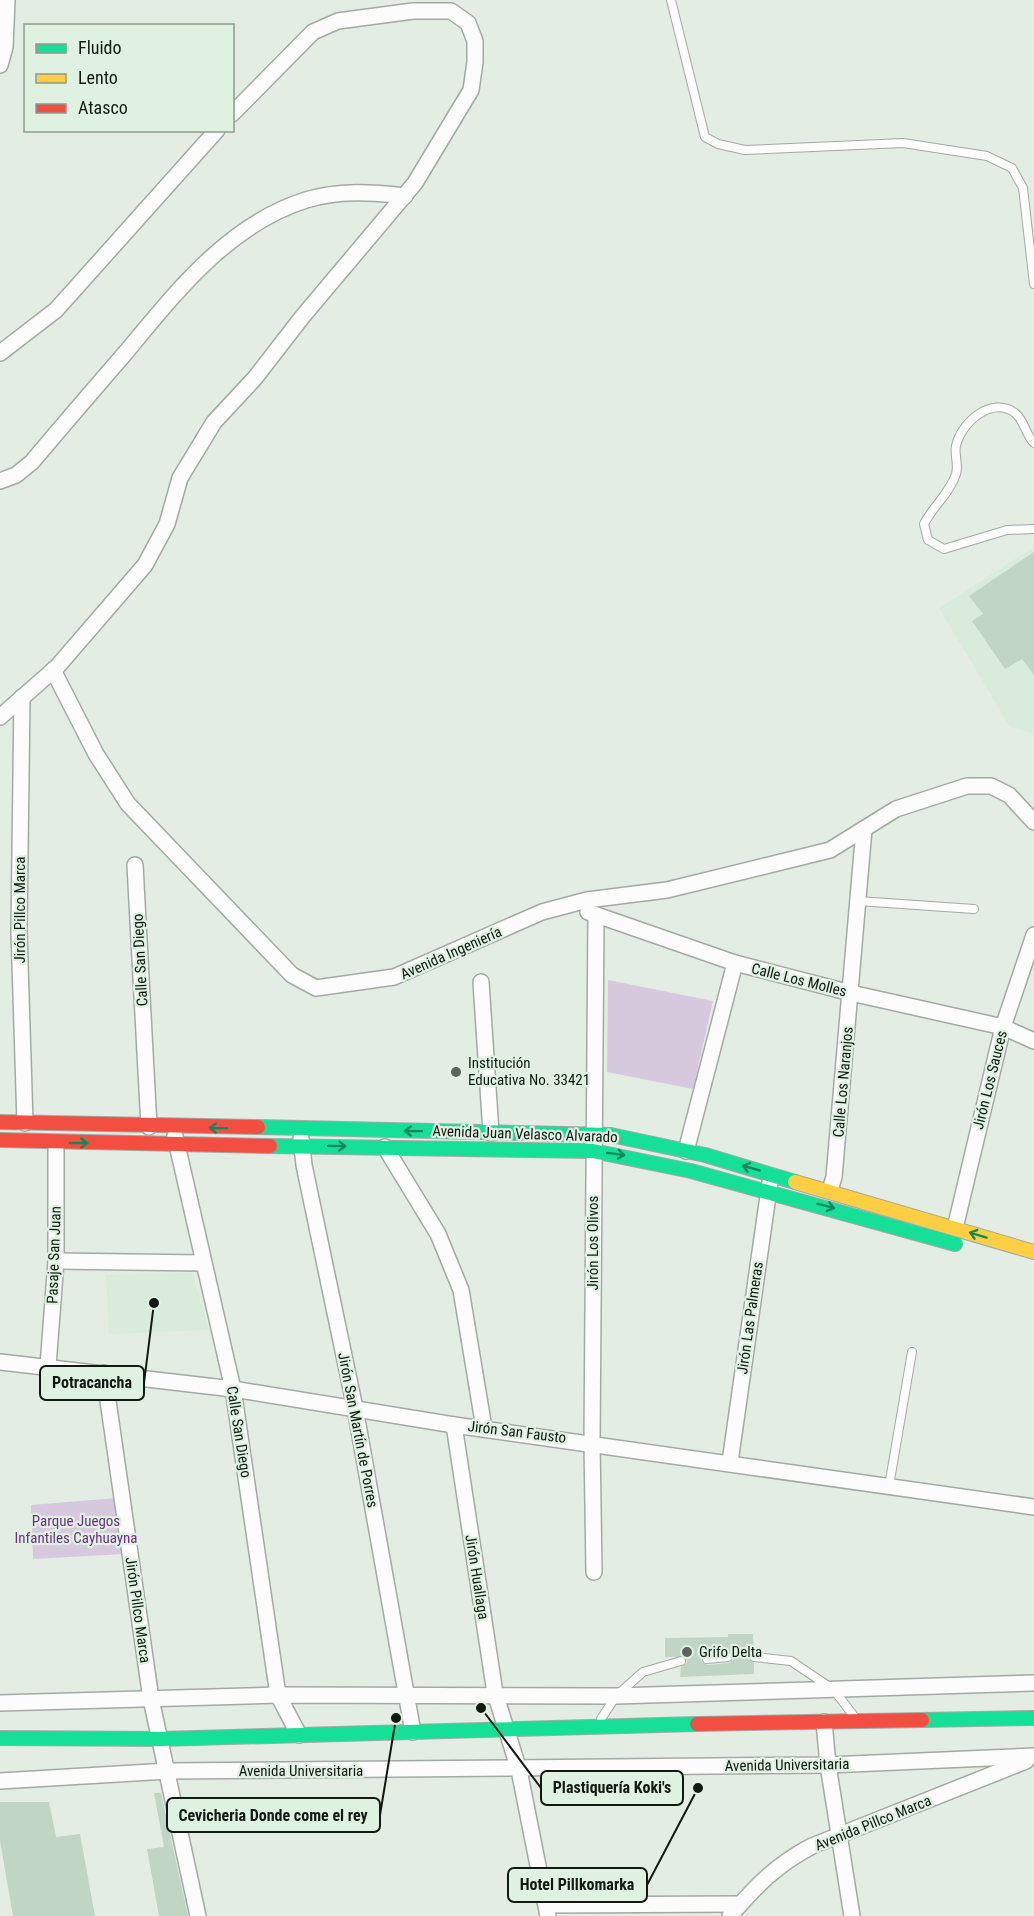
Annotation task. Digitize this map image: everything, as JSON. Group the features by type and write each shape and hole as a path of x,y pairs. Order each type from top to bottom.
{"main road":[{"name":"Avenida Juan Velasco Alvarado","path":"0,1122 149,1127 594,1134 633,1138 830,1190 1034,1252"},
{"name":"Avenida Juan Velasco Alvarado","path":"0,1140 56,1143 593,1152 636,1156 972,1249"},
{"path":"0,1738 160,1739 505,1728 1034,1718"}],"street":[{"path":"0,65 5,47 7,0"},
{"path":"2,708 22,697 53,670 145,564 167,524 180,478 214,422 255,378 303,316 405,196 471,90 475,41 468,23 451,11 413,11 338,21 313,32 234,112"},
{"path":"0,353 56,310 215,132"},
{"path":"0,481 16,475 32,462 178,290 228,242 265,220 305,201 344,192 405,196"},
{"name":"Avenida Ingeniería","path":"53,670 96,754 128,804 292,975 316,988 394,978 542,912 587,900 667,890 830,850 896,809 967,786 991,786 1009,795 1034,822"},
{"name":"Jirón Pillco Marca","path":"22,697 19,931 25,1123"},
{"name":"Calle Los Naranjos","path":"830,1190 834,1177 864,829"},
{"name":"Calle San Diego","path":"135,865 149,1127"},
{"name":"Calle Los Molles","path":"568,906 735,963 851,993 1003,1027 1034,1041"},
{"name":"Jirón Los Olivos","path":"594,1572 592,1442 596,915"},
{"name":"Jirón Los Sauces","path":"955,1227 1003,1027 1034,935"},
{"path":"686,1151 735,963"},
{"path":"481,982 491,1133"},
{"name":"Calle San Diego","path":"175,1127 176,1144 233,1389 278,1695 299,1735"},
{"name":"Jirón San Martín de Porres","path":"300,1129 301,1146 355,1408 413,1732"},
{"name":"Pasaje San Juan","path":"48,1366 56,1261 56,1143"},
{"path":"385,1147 438,1234 461,1290 484,1428"},
{"name":"Jirón Las Palmeras","path":"730,1462 772,1174"},
{"path":"56,1261 203,1263"},
{"name":"Jirón San Fausto","path":"0,1362 233,1389 454,1425 592,1442 1034,1507"},
{"name":"Jirón Pillco Marca","path":"104,1373 151,1699 198,1916"},
{"name":"Jirón Huallaga","path":"454,1425 495,1693 519,1770 547,1911"},
{"path":"0,1703 278,1695 495,1693 616,1696 1034,1683"},
{"path":"824,1722 838,1836 852,1916"},
{"name":"Avenida Universitaria","path":"0,1781 168,1771 519,1770 828,1765 1034,1757"},
{"name":"Avenida Pillco Marca","path":"735,1910 784,1861 838,1836 1034,1757"},
{"path":"547,1911 735,1910"}],"lane":[{"path":"671,0 705,137 718,144 745,150 903,143 987,156 1011,168 1023,189 1034,284"},
{"path":"1034,444 1023,422 1014,412 1000,406 982,411 967,426 956,445 957,472 945,496 932,508 924,524 928,540 944,549 1007,530 1034,529"},
{"path":"858,900 974,909"},
{"path":"889,1486 912,1352"},
{"path":"708,1659 728,1657"},
{"path":"754,1657 791,1661 834,1690 858,1721"},
{"path":"596,1728 616,1696 643,1672 681,1661"}],"shaded area":[{"path":"1034,547 1034,734 1010,727 939,608"},
{"path":"192,1273 209,1330 109,1334 106,1275"}],"green space":[{"path":"608,980 713,1001 693,1089 607,1072"},
{"name":"Parque Juegos Infantiles Cayhuayna","path":"117,1498 125,1554 33,1559 31,1505"}],"building":[{"path":"1034,552 1034,675 1022,659 1005,669 972,621 983,614 969,596"},
{"path":"728,1634 753,1634 754,1651 748,1657 754,1663 754,1674 680,1677 681,1667 687,1663 686,1657 665,1657 665,1638 728,1637","holes":["731,1652 734,1659 729,1663 707,1665 701,1660 706,1653"]},
{"path":"154,1793 161,1793 188,1916 159,1916 147,1849 164,1847"},
{"path":"0,1802 49,1802 56,1837 80,1834 95,1916 13,1916 0,1841"}],"traffic: fast":[{"path":"258,1127 611,1135 705,1155 795,1182"},
{"path":"270,1146 593,1151 691,1171 955,1244"},
{"path":"922,1720 1034,1718"},
{"path":"0,1738 160,1739 697,1724"}],"traffic: slow":[{"path":"795,1182 1034,1252"}],"traffic: jam":[{"path":"0,1122 258,1127"},
{"path":"0,1140 270,1146"},
{"path":"697,1724 922,1720"}],"place":[{"name":"Institución Educativa No. 33421","path":"456,1072"},
{"name":"Potracancha","path":"154,1303"},
{"name":"Grifo Delta","path":"687,1652"},
{"name":"Plastiquería Koki's","path":"481,1708"},
{"name":"Cevicheria Donde come el rey","path":"396,1718"},
{"name":"Hotel Pillkomarka","path":"698,1788"}]}
